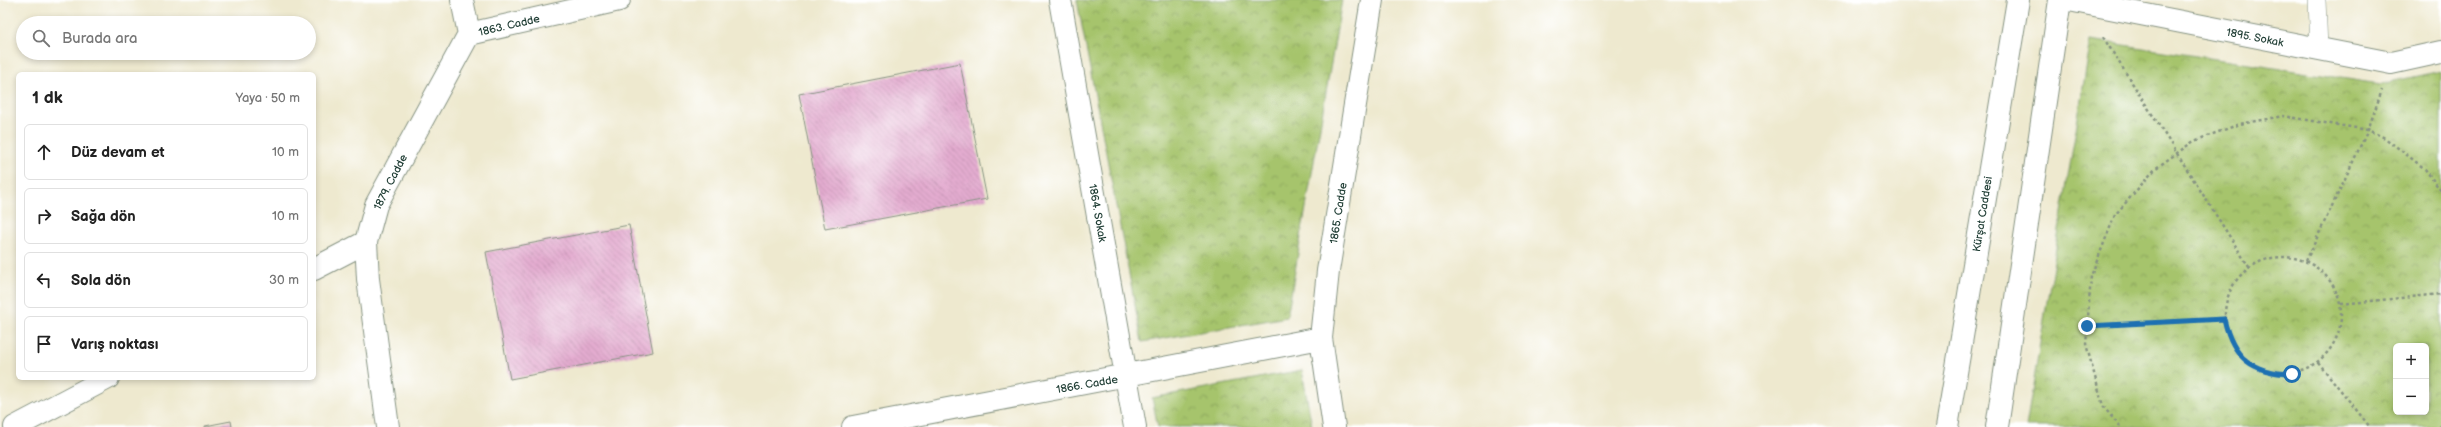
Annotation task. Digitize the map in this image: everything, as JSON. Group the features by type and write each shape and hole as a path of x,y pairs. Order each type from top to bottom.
{"street":[{"path":"462,0 469,34"},
{"name":"1863. Cadde","path":"469,34 619,0"},
{"name":"1864. Sokak","path":"1060,0 1135,427"},
{"name":"1865. Cadde","path":"1334,427 1321,338 1328,271 1372,0"},
{"name":"Kürşat Caddesi","path":"1947,427 2018,0"},
{"path":"1997,427 2060,0"},
{"name":"1895. Sokak","path":"2075,1 2391,64 2441,52"},
{"name":"1879. Cadde","path":"388,427 368,279 366,242 376,205 469,34"},
{"path":"316,268 366,242"},
{"name":"1866. Cadde","path":"853,427 1126,377 1321,338"},
{"path":"15,427 104,380"}],"lane":[{"path":"2317,0 2319,49"}],"path":[{"path":"2075,1 2249,267"},
{"path":"2306,262 2368,130 2391,64"},
{"path":"2120,427 2103,406 2086,344 2091,276 2114,215 2156,168 2175,154 2194,141 2240,124 2282,116 2368,130 2385,138 2426,169 2441,191"},
{"path":"2286,257 2306,262 2322,271 2334,286 2341,304 2341,323 2336,341 2325,356 2318,362 2292,374 2273,373 2255,367 2236,349 2228,338 2224,319 2226,300 2235,282 2249,267 2267,259 2286,257"},
{"path":"2341,304 2441,294"},
{"path":"2087,326 2224,319"},
{"path":"2318,362 2370,427"}],"green space":[{"path":"1077,0 1342,0 1287,317 1142,342"},
{"path":"2091,40 2380,84 2441,71 2441,427 2026,427"},
{"path":"1302,370 1312,427 1158,427 1152,398"}],"building":[{"path":"960,63 987,199 825,229 799,94"},
{"path":"629,225 653,352 510,379 486,252"},
{"path":"231,421 232,427 205,427 205,426"}],"route":[{"path":"2087,326 2224,319 2228,338 2239,355 2255,367 2273,373 2292,374"}]}
